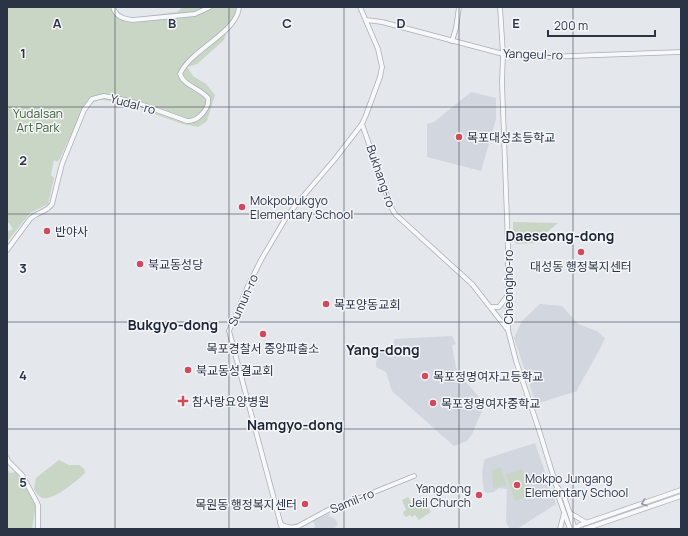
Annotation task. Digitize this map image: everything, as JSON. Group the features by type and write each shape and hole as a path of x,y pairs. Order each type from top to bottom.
{"street":[{"path":"113,7 115,12 125,20 195,14 210,7"},
{"name":"Yudal-ro","path":"7,250 30,219 34,215 48,209 52,204 62,164 84,110 92,99 104,96 120,99 140,104 192,122 200,116 208,106 208,98 198,89 186,82 180,74 188,61 234,20 239,7"},
{"path":"360,7 378,49 382,69 362,124"},
{"path":"452,41 459,7"},
{"name":"Cheongho-ro","path":"500,7 503,54 502,82 508,330 511,348 559,498 564,513 573,529"},
{"name":"Yangeul-ro","path":"366,20 390,24 503,54 544,57 681,52"},
{"name":"Bukhang-ro","path":"362,124 395,214 472,284 508,330"},
{"name":"Sumun-ro","path":"282,529 229,330 261,260 287,216 335,160 362,124"},
{"path":"491,307 499,307 508,295"},
{"path":"7,458 8,461 22,475 36,499 38,505 38,529"},
{"name":"Samil-ro","path":"294,528 330,508 352,501 414,476"},
{"name":"Cheongho-ro","path":"557,488 564,496 570,513 573,529"},
{"path":"573,529 681,490"},
{"path":"585,529 681,496"},
{"path":"560,529 564,513"},
{"path":"570,513 587,523"},
{"path":"280,523 283,526 294,528"}],"shaded area":[{"name":"목포대성초등학교","path":"471,92 496,98 496,119 481,171 427,157 427,124 434,122"},
{"path":"540,304 562,306 578,324 597,331 605,338 577,391 536,404 514,338 522,321"},
{"name":"목포정명여자고등학교","path":"452,336 456,344 452,345 456,368 485,404 472,434 467,441 454,446 392,391 386,372 376,367 377,350 394,350 394,339"},
{"name":"Mokpo Jungang Elementary School","path":"535,443 556,504 517,529 512,529 509,528 506,522 507,489 499,488 494,492 487,493 484,491 482,475 483,466 485,459"},
{"path":"330,514 329,517 335,519 338,524 334,529 314,529 315,526 313,521"}],"green space":[{"name":"Yudalsan Art Park","path":"7,7 112,7 115,12 130,18 177,12 183,7 239,7 240,13 228,26 224,40 197,64 187,67 193,76 206,84 215,95 207,121 198,127 183,124 123,103 97,99 86,109 60,159 57,162 54,160 51,175 54,178 48,204 30,213 7,242 7,232 13,229 9,223 7,223"},
{"path":"513,222 558,223 534,243 517,244 513,240"},
{"path":"59,460 69,465 79,465 84,469 85,473 59,493 43,498 38,495 34,489 36,478"},
{"path":"501,467 506,485 493,488 492,470"},
{"path":"7,469 10,473 16,472 35,501 32,529 7,529"},
{"path":"522,469 531,493 530,496 515,501 506,474"},
{"path":"408,497 413,505 417,502 419,503 424,501 431,512 419,520 415,515 412,517 410,515 406,517 403,512 406,510 402,500"}],"place":[{"name":"목포대성초등학교","path":"459,137"},
{"name":"Mokpobukgyo Elementary School","path":"242,207"},
{"name":"반야사","path":"47,231"},
{"name":"대성동 행정복지센터","path":"581,252"},
{"name":"북교동성당","path":"140,264"},
{"name":"목포양동교회","path":"326,304"},
{"name":"목포경찰서 중앙파출소","path":"263,334"},
{"name":"북교동성결교회","path":"188,370"},
{"name":"목포정명여자고등학교","path":"425,376"},
{"name":"참사랑요양병원","path":"183,401"},
{"name":"목포정명여자중학교","path":"433,403"},
{"name":"Mokpo Jungang Elementary School","path":"517,485"},
{"name":"Yangdong Jeil Church","path":"479,495"},
{"name":"목원동 행정복지센터","path":"305,504"}],"district":[{"name":"Daeseong-dong","path":"560,235"},
{"name":"Bukgyo-dong","path":"173,324"},
{"name":"Yang-dong","path":"383,349"},
{"name":"Namgyo-dong","path":"295,424"}]}
